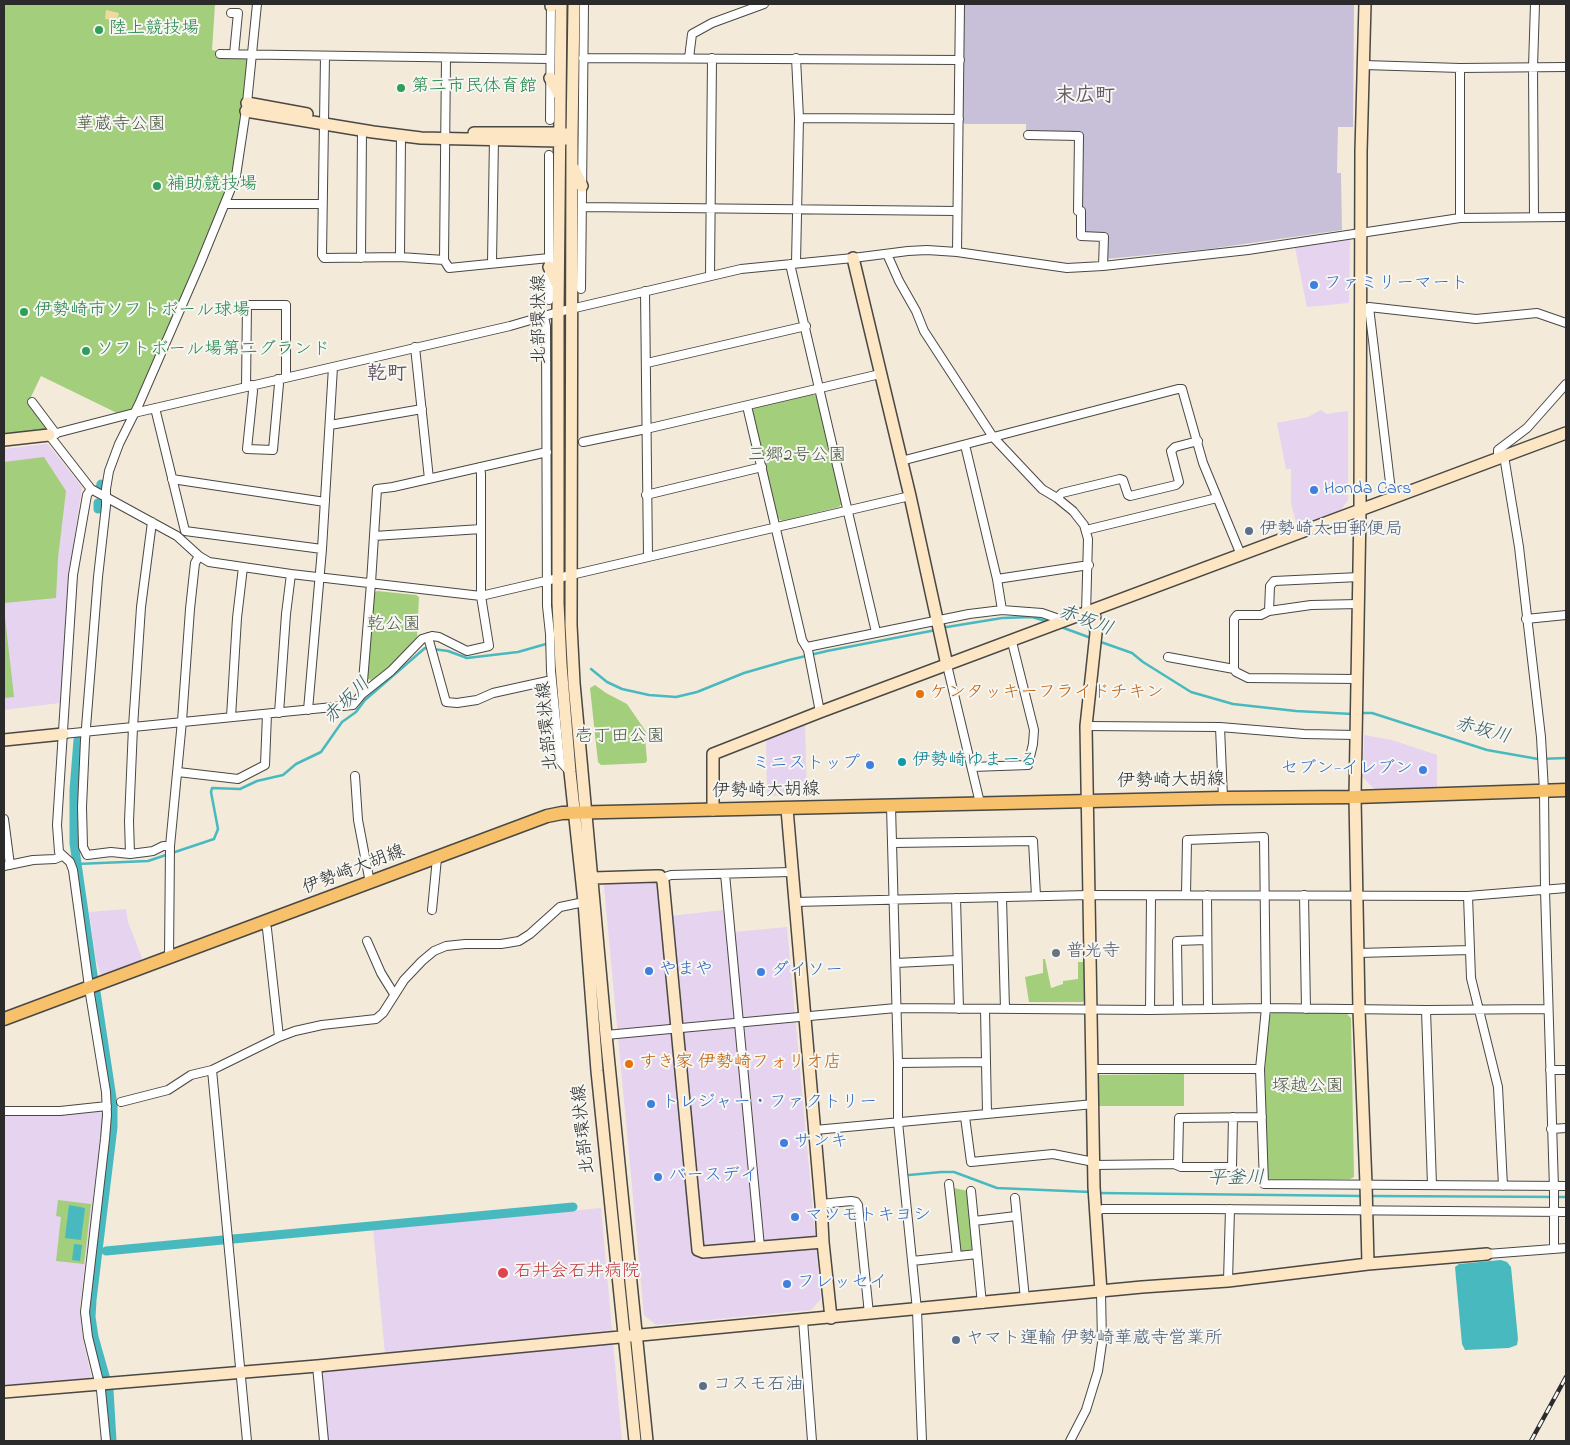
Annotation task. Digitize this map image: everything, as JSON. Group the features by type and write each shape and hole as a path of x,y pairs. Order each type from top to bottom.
{"main road":[{"name":"伊勢崎大胡線","path":"4,1019 548,816 581,813 980,803 1355,797 1566,790"}],"street":[{"path":"170,846 163,846 153,852 130,854 111,852 87,855 85,852 82,832 82,807 86,733 92,638 106,498 109,472 119,444 226,204 236,176 247,107 256,4"},
{"path":"550,120 550,59 554,4"},
{"name":"北部環状線","path":"554,4 560,98 560,137 553,579 570,772 581,813 593,878 606,1035 646,1441"},
{"name":"北部環状線","path":"574,4 570,575 574,676 584,902 597,1071 635,1441"},
{"path":"581,289 584,4"},
{"path":"689,58 692,34 712,23 764,4"},
{"path":"956,252 960,4"},
{"path":"1365,4 1361,232 1359,604 1355,797 1359,1010 1368,1264"},
{"path":"1534,216 1535,4"},
{"path":"231,13 238,13 234,54"},
{"path":"220,54 550,59"},
{"path":"325,56 322,255 324,258 400,257 444,260"},
{"path":"446,58 444,260 448,268 492,263 549,262"},
{"path":"710,276 712,58"},
{"path":"583,59 796,58 960,60"},
{"path":"796,58 799,118 798,210 793,263 876,632"},
{"path":"574,75 583,59"},
{"path":"1364,65 1460,68 1566,67"},
{"path":"1460,68 1460,218"},
{"path":"550,78 560,98"},
{"path":"247,107 325,121 362,130 401,135 572,136"},
{"path":"799,118 959,119"},
{"path":"325,121 403,129 445,136"},
{"path":"361,258 362,130"},
{"path":"400,257 401,135"},
{"path":"1028,135 1079,136 1078,211 1082,211 1081,236 1104,236 1103,266"},
{"path":"492,263 494,137"},
{"path":"549,155 549,300"},
{"path":"573,168 582,186"},
{"path":"549,189 559,171"},
{"path":"226,204 322,204"},
{"path":"582,208 957,211"},
{"path":"4,440 52,434 741,269 926,250 956,252 1067,268 1103,266 1248,250 1460,218 1566,217"},
{"path":"572,234 582,220"},
{"path":"887,254 924,331 993,437 1042,489 1058,498 1073,511 1086,530 1088,539 1090,612 1096,633 1086,726 1094,1187 1101,1292 1102,1343 1098,1370 1086,1410 1070,1441"},
{"path":"853,258 980,803"},
{"path":"549,262 558,288"},
{"path":"645,292 648,557"},
{"path":"278,379 273,450 247,449 252,391 249,386 247,305 286,304 286,377"},
{"path":"1392,499 1369,308 1476,319 1536,314 1566,323"},
{"path":"544,317 546,326 547,452 553,579 547,606 560,761 570,772"},
{"path":"647,363 806,326"},
{"path":"415,347 429,479"},
{"path":"308,710 322,549 334,367"},
{"path":"584,442 880,374"},
{"path":"1554,1249 1544,791 1541,737 1519,547 1498,450 1527,428 1566,384"},
{"path":"901,462 1182,389 1203,463 1241,555"},
{"path":"32,402 91,489 178,536 199,556 215,564 481,596 910,496"},
{"path":"747,406 802,640 807,647 820,712"},
{"path":"155,408 185,532 322,549"},
{"path":"330,425 422,409"},
{"path":"713,810 713,754 820,712 1012,642 1566,433"},
{"path":"1058,498 1062,492 1120,479 1123,480 1130,496 1176,485 1179,482 1171,451 1174,447 1198,441"},
{"path":"966,445 997,579 1002,610"},
{"path":"362,694 377,489 547,452"},
{"path":"4,740 353,705 362,694 391,671 422,639 439,637 468,651 489,646 481,596 480,467"},
{"path":"646,495 762,467"},
{"path":"172,479 325,502"},
{"path":"91,489 87,495 73,576 57,825 58,846 62,856 70,862 73,870 106,1092 105,1139 85,1303 88,1337 105,1384 106,1441"},
{"path":"1086,530 1217,498"},
{"path":"130,854 129,821 133,727 141,606 152,522"},
{"path":"374,536 481,529"},
{"path":"169,958 170,846 178,772 190,609 196,563 199,556"},
{"path":"997,579 1089,565"},
{"path":"231,717 237,618 243,567"},
{"path":"279,713 286,614 292,574"},
{"path":"1269,611 1270,586 1274,581 1359,576"},
{"path":"1234,669 1234,619 1238,615 1261,615 1269,611 1311,605 1359,604"},
{"path":"807,647 969,614 1002,610 1042,612 1066,621"},
{"path":"1526,620 1566,615"},
{"path":"428,637 446,702 457,704 477,700 494,693 552,680"},
{"path":"972,767 1028,765 1034,730 1012,642"},
{"path":"1168,657 1234,669 1248,678 1357,679"},
{"path":"178,772 238,779 265,765 267,714"},
{"path":"1086,726 1220,727 1304,734 1356,735"},
{"path":"1220,727 1223,798"},
{"path":"355,776 358,820 370,883"},
{"path":"891,806 896,963 898,1122 916,1310 922,1441"},
{"path":"787,809 831,1318"},
{"path":"4,819 7,866 33,860 55,859 62,856"},
{"path":"1186,895 1187,840 1264,837 1266,1008 1260,1069 1264,1184 1566,1186"},
{"path":"893,843 1033,841 1036,896"},
{"path":"432,910 437,858"},
{"path":"593,878 656,876 662,878 671,875 791,872"},
{"path":"725,874 760,1247"},
{"path":"662,878 698,1250 703,1252 823,1242"},
{"path":"795,902 1089,895 1468,896 1566,888"},
{"path":"1206,895 1208,1009"},
{"path":"1304,895 1306,1009"},
{"path":"1150,1010 1151,896"},
{"path":"1468,896 1472,978 1498,1087 1503,1186"},
{"path":"956,898 959,1008"},
{"path":"1002,898 1004,1009"},
{"path":"121,1102 164,1091 176,1086 188,1076 212,1070 279,1037 308,1027 376,1018 383,1013 394,994 428,954 440,948 465,944 500,944 518,941 530,934 560,907 584,902"},
{"path":"265,923 279,1037"},
{"path":"1178,1009 1178,942 1207,940"},
{"path":"367,941 381,973 394,994"},
{"path":"1358,953 1470,950"},
{"path":"896,963 957,960"},
{"path":"606,1035 896,1008 1150,1010 1266,1008 1359,1010 1548,1009"},
{"path":"985,1009 987,1114"},
{"path":"1426,1010 1432,1185"},
{"path":"898,1063 985,1062"},
{"path":"1093,1069 1260,1069"},
{"path":"212,1070 247,1441"},
{"path":"1550,1070 1566,1070"},
{"path":"815,1130 1094,1104"},
{"path":"4,1111 60,1112 107,1106"},
{"path":"965,1116 970,1162 1052,1154 1094,1164 1174,1164 1181,1167 1232,1167 1233,1117"},
{"path":"1178,1165 1179,1118 1262,1117"},
{"path":"1551,1129 1566,1128"},
{"path":"949,1184 957,1256"},
{"path":"971,1191 982,1304"},
{"path":"1015,1198 1025,1299"},
{"path":"821,1204 851,1201 856,1202 858,1205 869,1314"},
{"path":"1096,1206 1103,1209 1366,1208 1554,1210 1566,1212"},
{"path":"1228,1281 1230,1209"},
{"path":"974,1221 1016,1216"},
{"path":"4,1392 316,1366 1228,1281 1368,1264 1566,1248"},
{"path":"912,1261 977,1254"},
{"path":"803,1320 812,1441"},
{"path":"316,1366 324,1441"}],"shaded area":[{"path":"964,4 1354,4 1353,127 1338,127 1337,173 1341,173 1342,230 1209,249 1106,259 1106,234 1084,233 1084,208 1081,208 1081,134 1026,133 1026,124 965,124 962,121"},
{"path":"1350,239 1349,303 1307,307 1295,248"},
{"path":"1321,410 1326,414 1348,411 1348,500 1341,510 1297,526 1291,503 1291,469 1286,469 1277,423 1308,417"},
{"path":"48,444 82,487 69,573 60,703 4,710 4,449"},
{"path":"805,724 807,795 767,796 766,739"},
{"name":"セブン-イレブン","path":"1364,735 1392,740 1437,755 1437,787 1374,789 1363,777"},
{"path":"655,883 658,887 662,917 732,909 735,932 787,927 821,1299 811,1310 656,1325 644,1315 604,887 605,884"},
{"path":"126,909 128,922 142,958 140,963 102,978 96,960 89,912"},
{"path":"99,1111 102,1114 102,1123 80,1305 82,1335 91,1375 89,1378 4,1385 4,1115"},
{"path":"601,1208 612,1330 385,1354 373,1229"},
{"path":"613,1342 622,1441 328,1441 321,1370"}],"green space":[{"name":"華蔵寺公園","path":"4,4 215,4 212,50 248,56 242,118 232,180 135,409 117,413 41,376 28,403 46,427 45,429 4,434"},
{"name":"三郷2号公園","path":"812,394 817,396 842,503 839,507 782,521 777,518 752,412 754,408"},
{"path":"44,457 66,491 58,558 56,598 4,603 4,462"},
{"name":"乾公園","path":"377,591 416,595 419,597 417,637 392,664 372,680 367,679 374,593"},
{"path":"4,608 14,697 4,698"},
{"name":"壱丁田公園","path":"595,685 627,704 649,736 645,737 647,761 645,763 601,765 598,762 590,688"},
{"path":"1043,959 1045,959 1051,988 1063,984 1063,981 1078,979 1078,962 1085,962 1085,999 1083,1002 1029,1002 1025,977 1043,973"},
{"name":"塚越公園","path":"1272,1013 1346,1013 1351,1018 1354,1177 1350,1179 1270,1179 1267,1177 1265,1070 1268,1017"},
{"path":"1184,1074 1184,1106 1099,1106 1098,1076 1100,1075"},
{"path":"954,1188 968,1191 974,1249 972,1252 960,1252"},
{"path":"58,1200 91,1204 84,1264 56,1261 61,1217 56,1216"}],"sand":[{"path":"106,10 119,13 117,21 105,19"}],"water":[{"path":"69,1205 85,1208 81,1240 65,1238"},
{"path":"74,1244 82,1245 80,1261 72,1260"},
{"path":"1501,1260 1507,1262 1511,1267 1517,1345 1509,1348 1465,1350 1462,1344 1455,1267 1459,1264"}],"waterway":[{"path":"100,488 101,484"},
{"path":"98,503 98,509"},
{"name":"赤坂川","path":"941,628 1002,618 1032,617 1049,622"},
{"name":"赤坂川","path":"1061,627 1091,638"},
{"name":"赤坂川","path":"591,669 607,682 622,689 649,695 676,697 697,692 744,673 789,660 936,630"},
{"name":"赤坂川","path":"1098,641 1132,653 1191,692 1233,704 1296,711 1352,714"},
{"name":"赤坂川","path":"77,864 148,861 214,839 218,829 211,792 212,788 240,789 257,781 283,775 296,764 321,752 342,722 356,712 365,700 425,648 448,651 467,658 518,652 546,644"},
{"name":"赤坂川","path":"1360,713 1372,713 1487,750 1538,759 1566,758"},
{"name":"赤坂川","path":"78,740 74,790 74,843 94,982"},
{"path":"96,992 113,1105 113,1127 91,1317 94,1337 109,1390 112,1441"},
{"name":"平釜川","path":"909,1175 954,1172 997,1188 1090,1192"},
{"name":"平釜川","path":"1098,1193 1362,1196"},
{"name":"平釜川","path":"1370,1196 1566,1197"},
{"path":"106,1251 573,1207"}],"railway":[{"path":"1531,1441 1566,1377"}],"place":[{"name":"陸上競技場","path":"99,30"},
{"name":"第二市民体育館","path":"401,88"},
{"name":"補助競技場","path":"157,186"},
{"name":"ファミリーマート","path":"1314,285"},
{"name":"伊勢崎市ソフトボール球場","path":"24,312"},
{"name":"ソフトボール場第二グランド","path":"86,351"},
{"name":"Honda Cars","path":"1314,490"},
{"name":"伊勢崎太田郵便局","path":"1249,531"},
{"name":"ケンタッキーフライドチキン","path":"920,694"},
{"name":"伊勢崎ゆまーる","path":"902,762"},
{"name":"ミニストップ","path":"870,765"},
{"name":"セブン-イレブン","path":"1423,770"},
{"name":"普光寺","path":"1056,953"},
{"name":"やまや","path":"649,971"},
{"name":"ダイソー","path":"761,972"},
{"name":"すき家 伊勢崎フォリオ店","path":"629,1064"},
{"name":"トレジャー・ファクトリー","path":"651,1104"},
{"name":"サンキ","path":"784,1143"},
{"name":"バースデイ","path":"658,1177"},
{"name":"マツモトキヨシ","path":"795,1217"},
{"name":"石井会石井病院","path":"503,1273"},
{"name":"フレッセイ","path":"787,1284"},
{"name":"ヤマト運輸 伊勢崎華蔵寺営業所","path":"956,1340"},
{"name":"コスモ石油","path":"703,1386"}],"district":[{"name":"末広町","path":"1085,98"},
{"name":"乾町","path":"387,376"}]}
